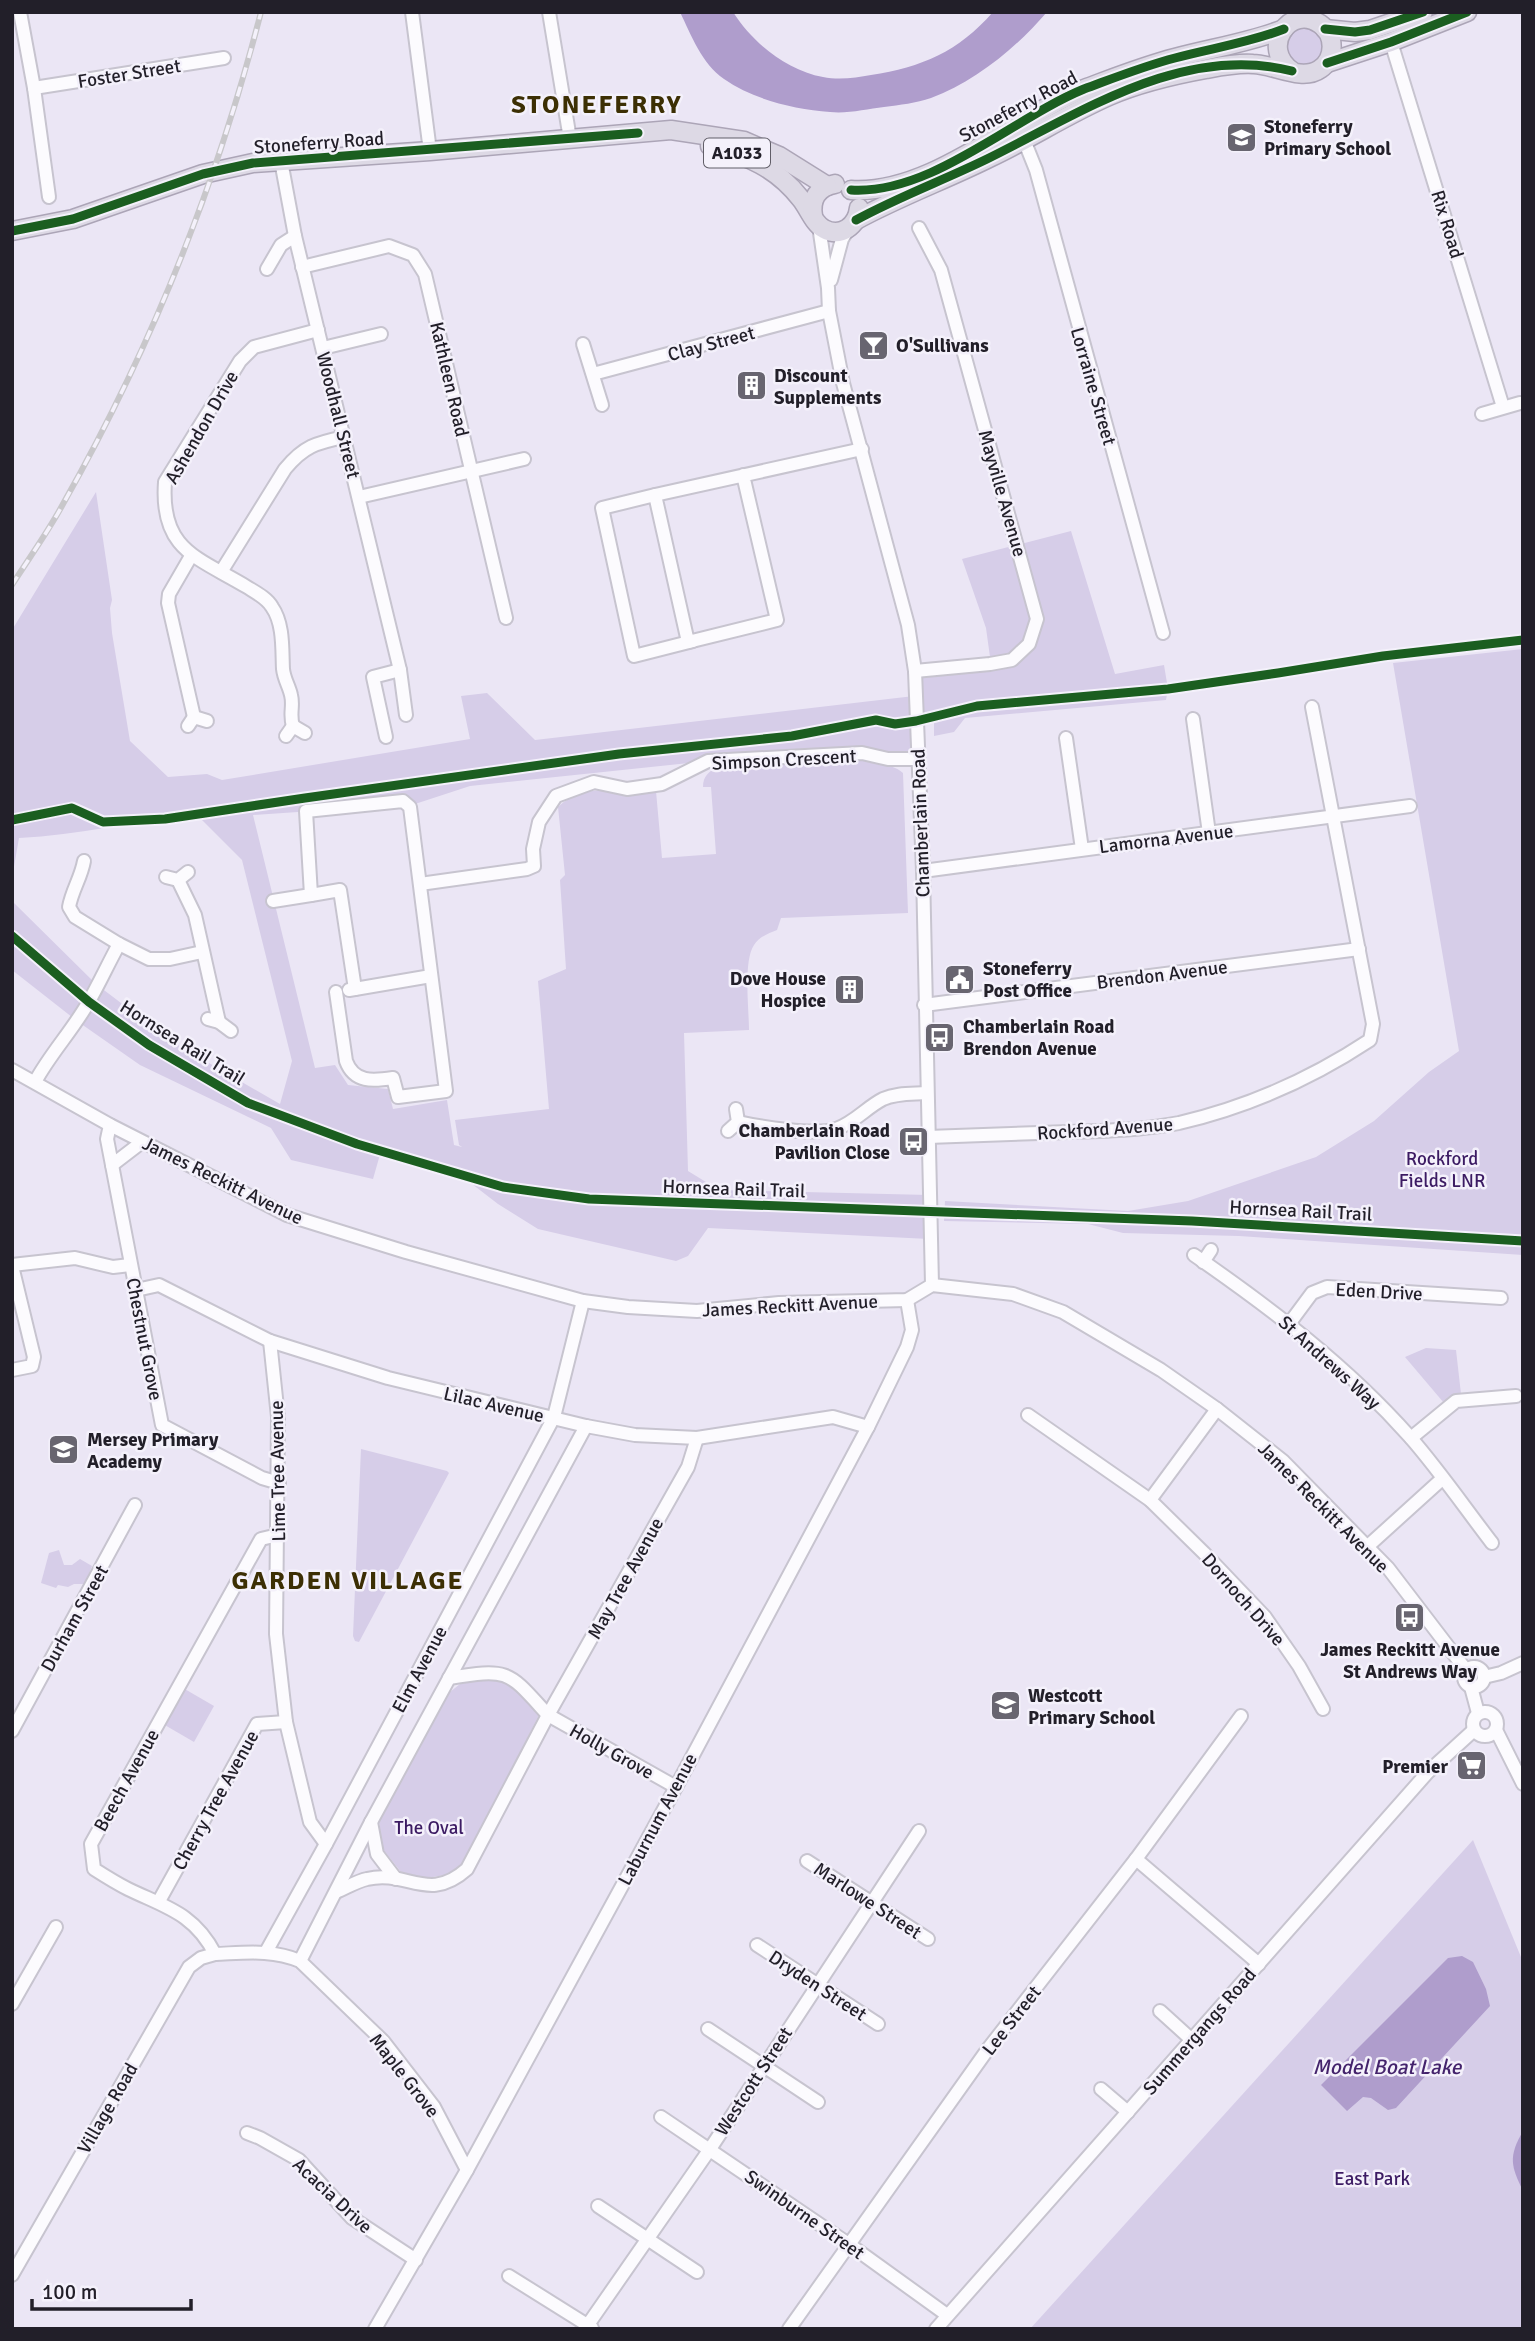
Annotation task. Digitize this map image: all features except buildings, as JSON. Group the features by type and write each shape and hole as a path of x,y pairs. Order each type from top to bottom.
{"highway":[{"path":"1325,29 1355,32 1370,30 1423,12"},
{"path":"1327,63 1332,46 1325,29 1318,22 1303,19 1283,29 1277,44 1280,60 1292,71 1306,74 1313,73 1327,63 1467,12"},
{"name":"Stoneferry Road","path":"851,190 880,189 917,177 1005,134 1054,104 1124,74 1283,29"},
{"name":"Stoneferry Road","path":"853,224 1110,96 1183,73 1236,64 1270,65 1292,71"},
{"name":"Stoneferry Road","path":"12,231 92,214 221,169 281,161 638,133 690,132 744,141 779,156 827,186"},
{"name":"Stoneferry Road","path":"638,133 712,146 760,162 785,181 816,220"},
{"path":"840,185 851,190 859,204 853,224 834,232 816,220 813,201 827,186 840,185"}],"street":[{"path":"20,12 34,88 48,197"},
{"path":"412,12 430,151"},
{"path":"549,12 570,139"},
{"name":"Rix Road","path":"1391,41 1503,407"},
{"name":"Foster Street","path":"34,88 224,58"},
{"name":"Lorraine Street","path":"1024,140 1035,170 1163,633"},
{"name":"Woodhall Street","path":"281,161 302,267 400,670 406,715"},
{"name":"Chamberlain Road","path":"816,220 843,383 908,625 915,671 923,871 932,1285"},
{"name":"Chamberlain Road","path":"828,288 838,252 853,224"},
{"name":"Mayville Avenue","path":"915,671 1012,660 1030,644 1037,619 941,270 919,228"},
{"path":"267,269 281,245 295,236"},
{"name":"Kathleen Road","path":"302,267 390,246 413,255 425,274 506,618"},
{"name":"Clay Street","path":"593,374 829,311"},
{"name":"Ashendon Drive","path":"305,733 290,731 292,698 285,678 284,648 274,609 268,602 191,556 169,528 163,503 165,482 240,360 254,347 318,330"},
{"path":"323,348 381,334"},
{"path":"583,344 602,405"},
{"path":"1482,414 1520,403"},
{"path":"221,572 285,469 297,455 314,444 344,437"},
{"path":"743,475 777,620 635,656 602,508 743,475 862,449"},
{"path":"359,498 524,459"},
{"path":"655,495 688,642 692,640"},
{"path":"191,556 169,594 168,603 196,721"},
{"path":"386,737 373,677 400,670"},
{"name":"Rockford Avenue","path":"928,1137 1140,1129 1180,1122 1289,1087 1323,1070 1370,1040 1373,1024 1335,815 1312,707"},
{"path":"1194,719 1209,833"},
{"path":"1066,738 1082,849"},
{"name":"Simpson Crescent","path":"420,884 534,866 533,849 539,822 556,796 594,782 627,789 662,784 708,761 862,753 888,759 918,759"},
{"path":"311,895 306,811 403,801 410,807 446,1091 398,1097 393,1078 362,1079 350,1071 332,993 431,976"},
{"name":"Lamorna Avenue","path":"923,871 1410,806"},
{"path":"85,858 81,878 72,892 69,907 75,917 149,959 170,959 202,952"},
{"path":"178,876 195,915 214,1021 230,1031"},
{"path":"273,901 340,890 355,989"},
{"path":"35,1082 50,1054 67,1036 89,1002 119,944"},
{"name":"Brendon Avenue","path":"924,1005 1359,949"},
{"name":"James Reckitt Avenue","path":"12,1070 142,1142 287,1215 406,1252 583,1301 697,1311 779,1303 907,1300 932,1285 1013,1294 1063,1312 1161,1370 1217,1409 1283,1461 1368,1546 1466,1670 1464,1680 1477,1684 1482,1712"},
{"path":"734,1121 778,1129 836,1129 882,1100 897,1094 926,1093"},
{"name":"Chestnut Grove","path":"110,1125 107,1139 162,1424 262,1478 279,1483"},
{"path":"112,1165 142,1142"},
{"name":"St Andrews Way","path":"1211,1250 1198,1259 1289,1324 1348,1373 1411,1438 1492,1543"},
{"path":"12,1370 32,1366 34,1357 12,1265 75,1258 113,1267 130,1265"},
{"name":"Lilac Avenue","path":"136,1290 159,1286 270,1341 388,1378 586,1426 635,1435 697,1438 832,1417 868,1427"},
{"name":"Eden Drive","path":"1289,1324 1312,1293 1327,1287 1487,1303 1501,1298"},
{"name":"Laburnum Avenue","path":"375,2329 467,2170 868,1427 907,1347 912,1330 907,1300"},
{"name":"Elm Avenue","path":"266,1952 554,1418 583,1301"},
{"name":"Lime Tree Avenue","path":"270,1341 278,1417 276,1634 286,1722 310,1822 326,1844"},
{"path":"1411,1438 1456,1401 1510,1401"},
{"path":"1150,1500 1217,1409"},
{"name":"Dornoch Drive","path":"1036,1415 1150,1500 1265,1617 1299,1666 1323,1709"},
{"name":"Elm Avenue","path":"300,1961 371,1822 586,1426"},
{"name":"May Tree Avenue","path":"548,1715 688,1467 697,1438"},
{"path":"1368,1546 1442,1479"},
{"name":"Durham Street","path":"12,1731 135,1505"},
{"name":"Beech Avenue","path":"215,1954 200,1930 177,1911 127,1889 94,1869 90,1844 261,1539 278,1535"},
{"path":"1477,1684 1523,1664"},
{"path":"336,1892 368,1878 396,1879 427,1886 454,1881 467,1869 548,1715 516,1679 491,1671 449,1678"},
{"name":"James Reckitt Avenue","path":"1482,1712 1496,1718 1496,1730"},
{"name":"James Reckitt Avenue","path":"1470,1733 1473,1720 1482,1712"},
{"name":"Holly Grove","path":"548,1715 676,1787"},
{"name":"Lee Street","path":"789,2329 988,2049 1136,1859 1241,1716"},
{"name":"Cherry Tree Avenue","path":"159,1901 257,1724 286,1722"},
{"path":"1470,1733 1486,1736 1496,1730 1523,1784"},
{"name":"Summergangs Road","path":"936,2329 1428,1772 1470,1733"},
{"path":"371,1822 377,1854 396,1879"},
{"name":"Westcott Street","path":"588,2327 710,2148 919,1831"},
{"path":"1136,1859 1259,1964"},
{"name":"Marlowe Street","path":"807,1861 928,1939"},
{"path":"12,2004 56,1927"},
{"name":"Dryden Street","path":"757,1945 878,2024"},
{"path":"215,1954 266,1952 286,1955 300,1961"},
{"name":"Village Road","path":"12,2275 189,1967 201,1958 215,1954"},
{"name":"Maple Grove","path":"300,1961 383,2041 434,2107 467,2170"},
{"path":"1160,2011 1192,2040"},
{"path":"708,2029 818,2102"},
{"path":"1101,2089 1128,2112"},
{"name":"Swinburne Street","path":"661,2117 710,2148 947,2315"},
{"name":"Acacia Drive","path":"247,2133 299,2160 352,2218 416,2260"},
{"path":"598,2206 697,2272"},
{"path":"509,2276 588,2327"}],"green space":[{"path":"1311,26 1323,37 1324,55 1310,67 1292,64 1284,42 1294,28"},
{"path":"96,492 112,600 112,633 130,741 168,777 207,774 222,780 470,739 461,696 487,693 535,740 914,696 914,666 990,657 986,628 962,559 1071,531 1115,674 1164,665 1168,689 1166,700 965,718 954,732 934,736 934,717 917,721 918,759 862,753 708,761 470,786 415,804 253,815 315,1068 335,1065 348,1085 388,1089 393,1109 447,1100 454,1145 462,1147 459,1145 455,1120 549,1109 538,981 566,969 560,880 565,875 558,807 570,798 594,791 656,791 662,858 716,854 711,787 703,787 707,774 718,767 857,760 898,769 903,773 908,913 781,918 777,930 756,942 751,952 748,974 749,1030 684,1033 688,1171 719,1190 929,1195 929,1239 708,1228 688,1256 676,1261 538,1229 498,1204 459,1174 381,1151 373,1179 291,1160 271,1128 140,1065 77,1021 12,970 12,901 96,984 171,1041 280,1104 292,1061 242,860 196,814 19,838 12,878 12,630"},
{"name":"Rockford Fields LNR","path":"1523,649 1523,1255 1239,1236 1123,1233 1088,1224 944,1221 945,1201 1128,1211 1188,1201 1316,1157 1374,1121 1429,1072 1459,1051 1393,663"},
{"path":"1426,1348 1456,1350 1461,1394 1444,1403 1405,1357"},
{"path":"361,1449 449,1473 359,1642 355,1641 353,1636"},
{"path":"59,1550 64,1565 72,1565 80,1559 92,1566 85,1584 68,1587 58,1585 56,1588 41,1583 49,1553"},
{"name":"The Oval","path":"489,1678 512,1684 539,1715 463,1864 450,1874 427,1878 401,1872 382,1848 379,1820 450,1692 460,1684"},
{"path":"183,1688 214,1706 194,1742 163,1724"},
{"name":"East Park","path":"1473,1840 1523,1962 1523,2329 1030,2329"}],"water":[{"path":"680,12 733,12 750,34 784,62 823,77 841,78 889,72 938,56 966,38 993,12 1047,12 994,62 947,91 914,103 837,112 802,109 775,102 748,93 724,79 703,57"},
{"name":"Model Boat Lake","path":"1462,1956 1473,1962 1486,1989 1490,2006 1396,2108 1388,2110 1371,2098 1363,2097 1347,2111 1321,2085 1448,1958"},
{"path":"1523,2131 1523,2191 1514,2168 1513,2155"}],"railway":[{"path":"12,585 57,514 95,446 152,326 178,265 224,140 261,12"}],"cycle path":[{"path":"1325,29 1355,32 1370,30 1423,12"},
{"path":"1327,63 1391,42 1467,12"},
{"path":"851,190 881,188 941,168 1057,102 1129,72 1284,29"},
{"path":"856,220 1096,104 1172,74 1212,66 1251,65 1292,71"},
{"path":"12,231 73,219 203,174 253,163 638,133"},
{"path":"12,820 72,808 103,822 165,819 619,754 792,736 876,720 895,724 977,706 1168,689 1383,656 1523,640"},
{"name":"Hornsea Rail Trail","path":"12,936 89,1002 149,1045 248,1103 357,1144 503,1187 589,1199 1192,1221 1523,1241"}],"place":[{"name":"Stoneferry Primary School","path":"1241,137"},
{"name":"O'Sullivans","path":"873,345"},
{"name":"Discount Supplements","path":"751,386"},
{"name":"Stoneferry Post Office","path":"960,979"},
{"name":"Dove House Hospice","path":"849,989"},
{"name":"Chamberlain Road Brendon Avenue","path":"940,1037"},
{"name":"Chamberlain Road Pavilion Close","path":"913,1141"},
{"name":"Mersey Primary Academy","path":"64,1450"},
{"name":"James Reckitt Avenue St Andrews Way","path":"1410,1618"},
{"name":"Westcott Primary School","path":"1005,1706"},
{"name":"Premier","path":"1471,1766"}],"district":[{"name":"STONEFERRY","path":"597,104"},
{"name":"GARDEN VILLAGE","path":"348,1580"}]}
